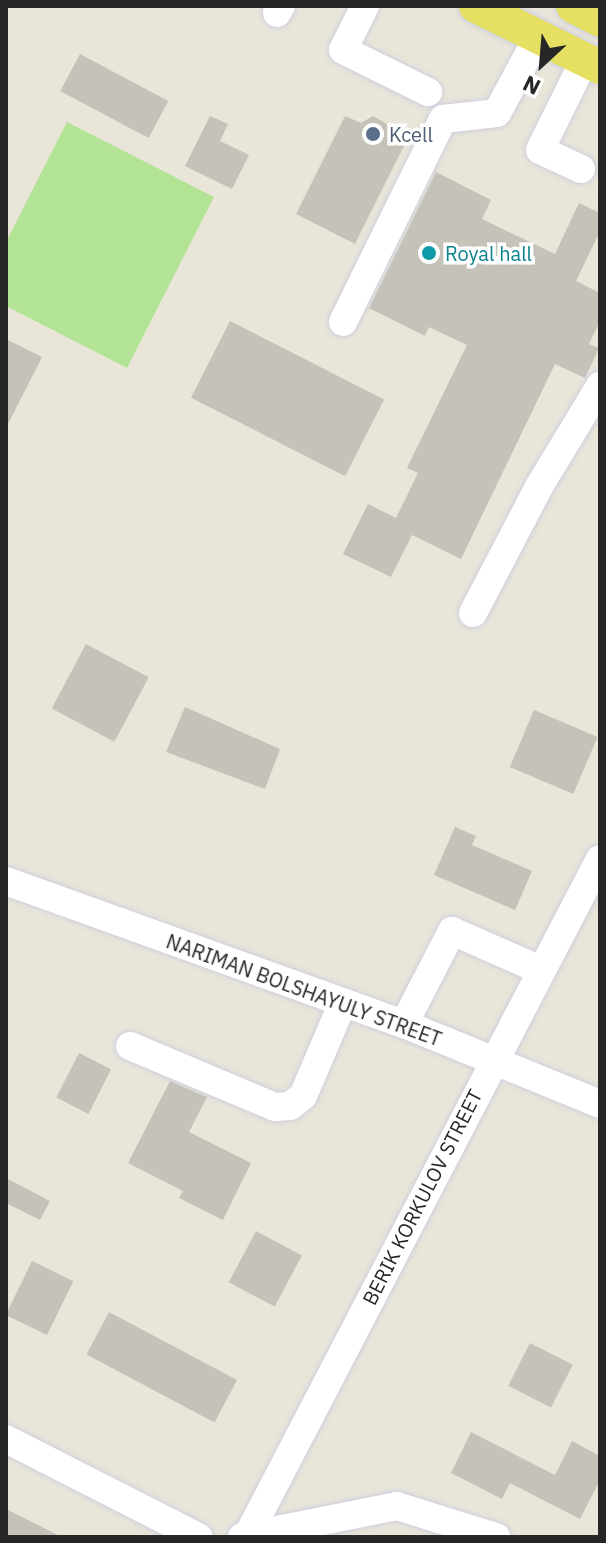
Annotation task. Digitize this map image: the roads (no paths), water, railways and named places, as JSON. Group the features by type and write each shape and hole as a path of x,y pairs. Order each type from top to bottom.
{"main road":[{"path":"476,6 593,63"},
{"path":"573,6 600,20"}],"street":[{"path":"365,6 343,50 428,92"},
{"path":"343,322 443,119 497,113 538,37"},
{"path":"581,169 540,150 593,63"},
{"path":"473,613 540,485 600,386"},
{"name":"BERIK KORKULOV STREET","path":"245,1537 538,969 600,859"},
{"name":"NARIMAN BOLSHAYULY STREET","path":"6,881 404,1024 491,1063 600,1104"},
{"path":"404,1024 452,931 538,969"},
{"path":"130,1046 275,1107 290,1106 303,1096 343,1002"},
{"path":"6,1439 198,1537"},
{"path":"245,1537 322,1532 397,1506 496,1537"}],"place":[{"name":"Kcell","path":"373,134"},
{"name":"Royal hall","path":"429,253"}]}
